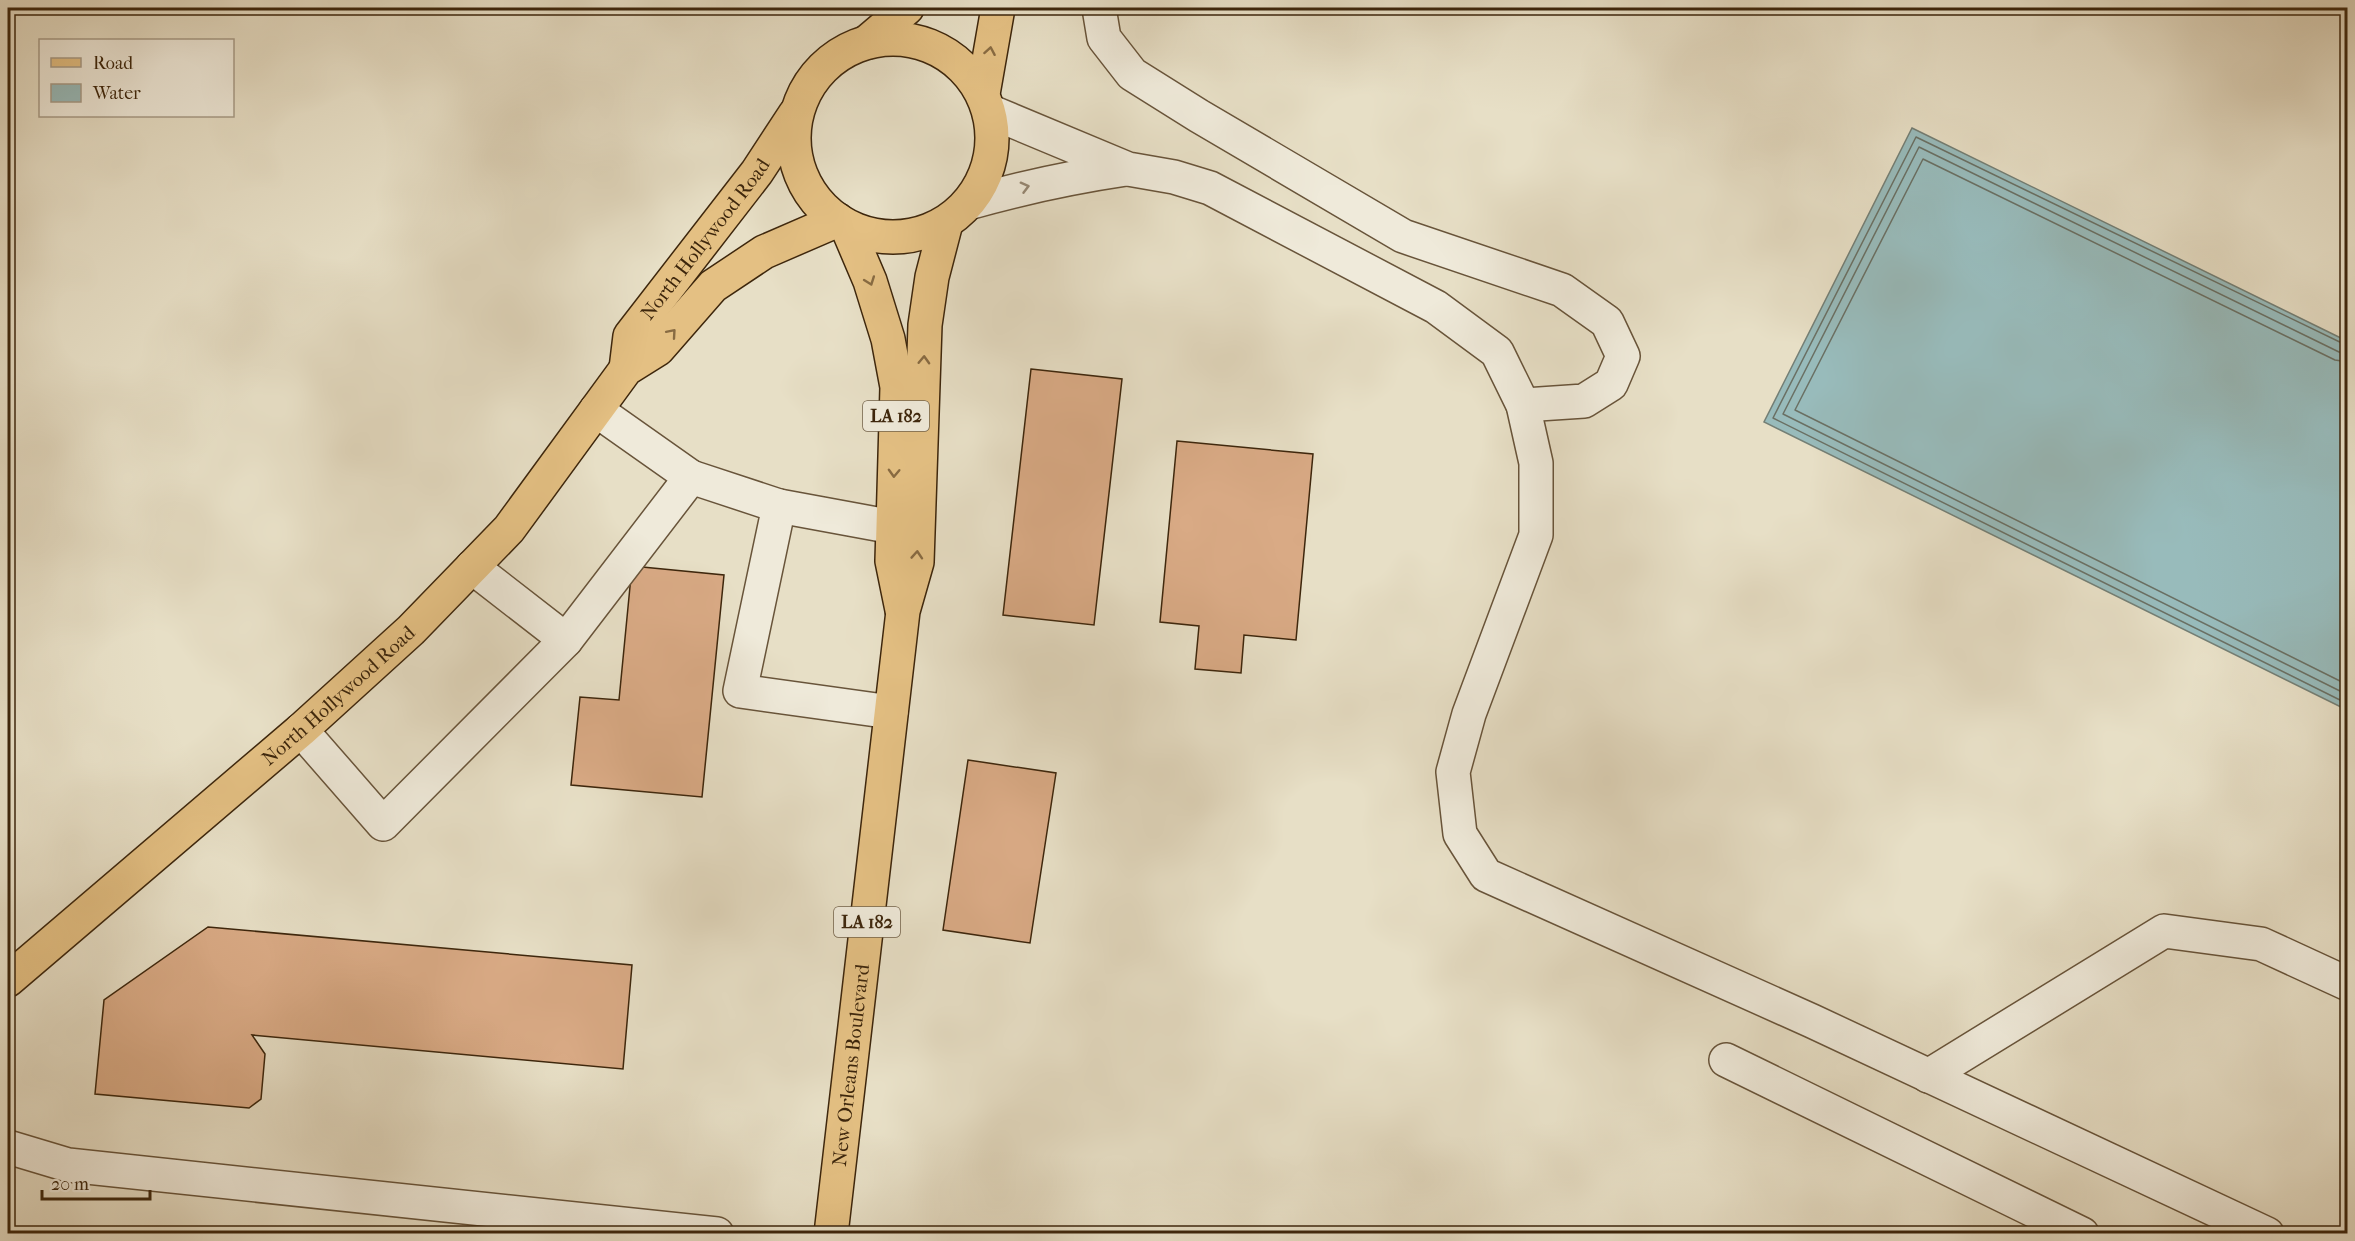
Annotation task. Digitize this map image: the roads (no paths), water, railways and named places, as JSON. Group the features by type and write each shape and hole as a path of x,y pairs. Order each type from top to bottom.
{"main road":[{"path":"867,42 902,39 934,47 963,66 986,103 992,122 992,151 984,179 957,213 914,236 880,237 843,224 820,207 801,179 793,145 796,111 811,80 836,56 867,42 907,8"},
{"path":"986,103 998,8"},
{"name":"North Hollywood Road","path":"626,369 630,336 757,172 796,111"},
{"name":"New Orleans Boulevard","path":"831,1233 903,611 917,562 925,325 932,277 957,213"},
{"name":"North Hollywood Road","path":"8,980 301,730 411,630 509,528 626,369 658,349 713,286 764,252 843,224"},
{"name":"New Orleans Boulevard","path":"843,224 870,281 888,339 897,387 892,561 903,611"}],"street":[{"path":"1099,8 1104,38 1132,74 1199,116 1403,236 1562,290 1607,322 1623,356 1611,384 1584,401 1523,405"},
{"path":"986,103 1128,169 1174,177 1210,188 1436,307 1497,352 1523,405 1536,464 1536,535 1469,714 1454,772 1460,834 1486,875 1812,1021 2268,1233"},
{"path":"957,213 1026,186 1069,177 1128,169"},
{"path":"596,410 691,477 779,506 893,527"},
{"path":"301,730 383,824 566,640 691,477"},
{"path":"779,506 740,691 891,712"},
{"path":"472,567 566,640"},
{"path":"1928,1076 2164,931 2261,944 2348,984"},
{"path":"1726,1060 2082,1233"},
{"path":"8,1147 68,1164 609,1227 717,1233"}],"water":[{"path":"1912,128 2347,341 2347,710 1764,422"}]}
